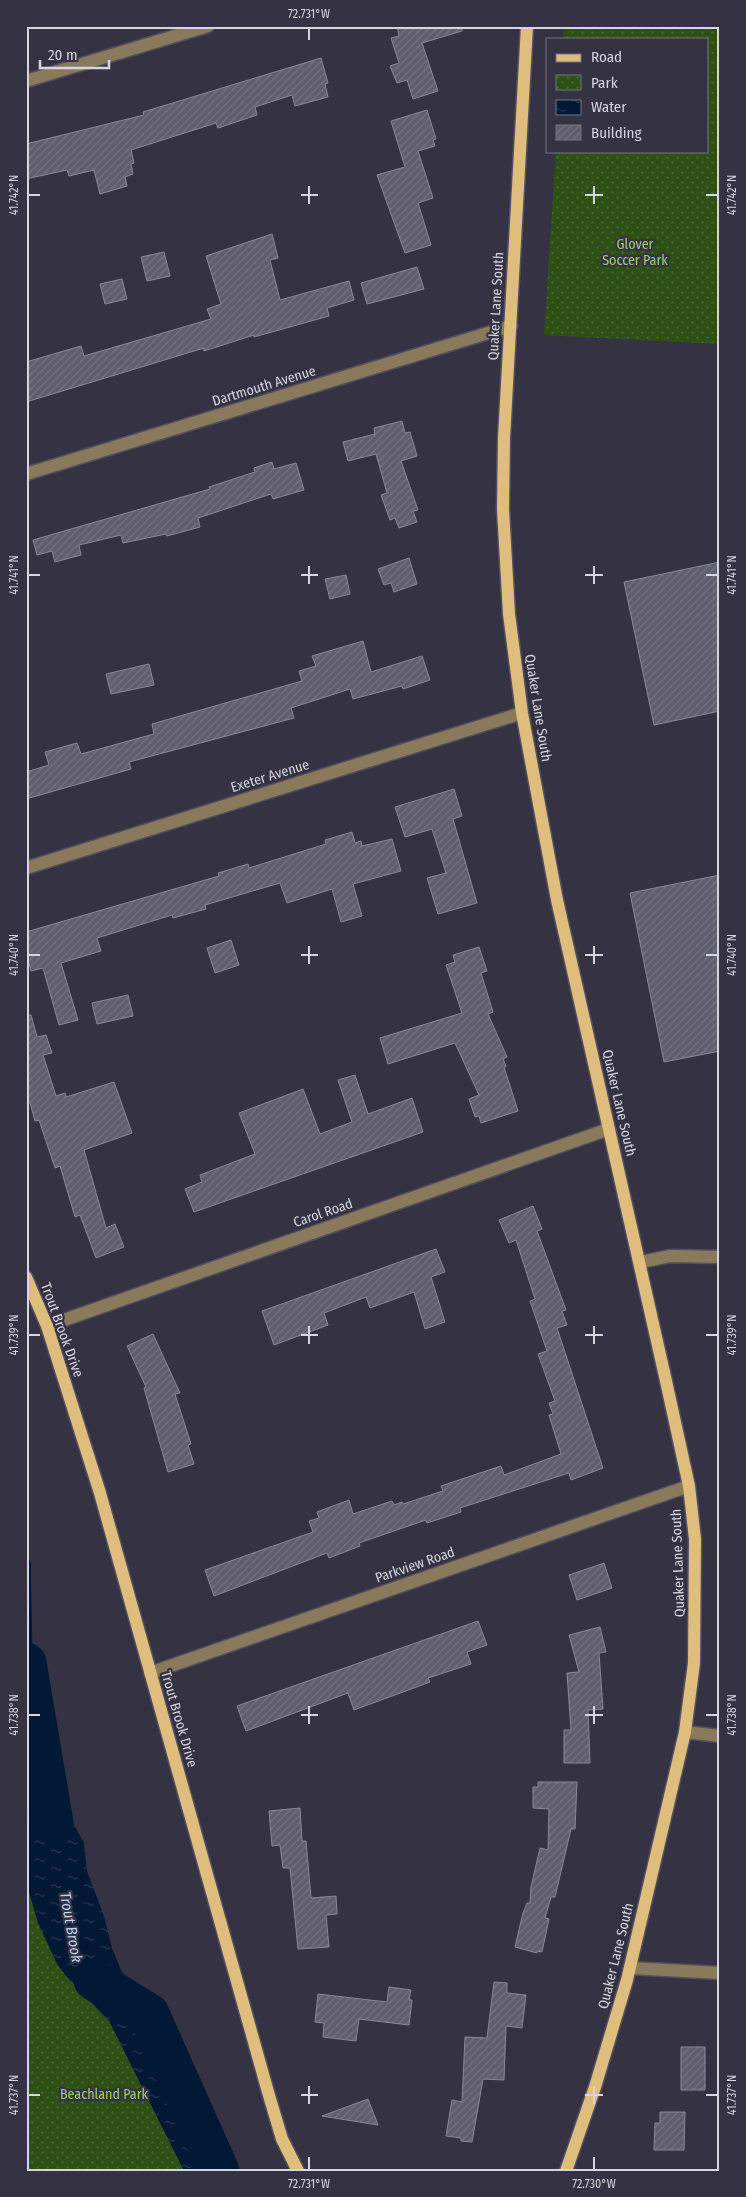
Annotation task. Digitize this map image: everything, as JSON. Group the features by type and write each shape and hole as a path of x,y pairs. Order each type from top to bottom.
{"main road":[{"name":"Quaker Lane South","path":"527,26 502,509 509,614 522,713 558,900 641,1262 689,1486 695,1539 696,1608 694,1663 685,1732 630,1968 612,2033 566,2171"},
{"name":"Trout Brook Drive","path":"26,1277 47,1326 100,1492 268,2092 282,2138 298,2171"}],"street":[{"path":"26,81 208,26"},
{"name":"Dartmouth Avenue","path":"26,474 511,326"},
{"name":"Exeter Avenue","path":"26,868 522,713"},
{"name":"Carol Road","path":"47,1326 609,1129"},
{"path":"641,1262 670,1256 720,1257"},
{"name":"Parkview Road","path":"150,1673 689,1486"},
{"path":"685,1732 720,1736"},
{"path":"630,1968 720,1973"}],"green space":[{"name":"Glover Soccer Park","path":"565,26 720,26 720,344 544,335 556,152 708,152 708,38 563,38"},
{"name":"Beachland Park","path":"26,1628 61,1795 79,1966 152,2014 223,2171 26,2171"}],"water":[{"path":"26,1551 31,1564 34,1719 42,1765 84,1843 87,1871 104,1916 112,1948 124,1977 160,2047 185,2087 224,2171 184,2171 109,2021 57,1964 38,1923 26,1882"}],"building":[{"path":"397,26 462,26 462,31 422,43 438,91 413,99 407,80 397,83 390,66 399,63 391,38 399,36"},
{"path":"321,58 328,83 325,84 328,97 295,106 292,95 255,107 257,115 218,128 216,123 131,150 134,163 131,164 133,174 125,177 127,186 100,194 94,170 69,176 67,170 26,179 26,144 144,115 143,112"},
{"path":"427,110 436,139 433,140 435,146 418,151 433,198 418,203 431,245 405,253 377,175 405,167 391,121"},
{"path":"272,234 278,258 270,260 280,300 349,281 354,300 327,308 329,316 254,337 254,335 204,351 204,348 26,402 26,362 81,346 84,356 211,319 207,309 221,304 206,256"},
{"path":"164,252 170,276 147,281 141,257"},
{"path":"417,267 424,289 367,304 361,283"},
{"path":"122,279 127,299 105,304 100,284"},
{"path":"402,421 405,433 410,432 417,456 401,461 418,510 413,511 417,522 399,528 395,518 390,520 381,495 387,493 376,454 348,461 343,442 375,434 374,428"},
{"path":"272,462 274,469 296,463 304,490 273,499 271,494 198,518 200,527 167,536 166,534 123,543 121,535 79,545 81,555 55,562 52,551 37,555 33,540 210,489 209,487 255,472 254,468"},
{"path":"409,558 417,584 394,592 391,583 384,585 378,569"},
{"path":"720,562 720,711 654,725 624,582"},
{"path":"346,575 350,594 330,599 325,579"},
{"path":"363,641 371,672 422,656 430,680 403,689 402,686 353,699 350,689 291,708 294,718 129,762 131,769 26,799 26,772 49,765 45,752 77,743 81,754 154,734 152,724 302,681 299,671 316,666 312,656"},
{"path":"149,664 154,685 111,694 106,674"},
{"path":"454,789 462,816 453,819 477,903 438,914 427,878 446,873 432,829 405,837 395,807"},
{"path":"352,832 355,843 361,841 362,846 392,839 401,871 353,884 362,916 341,922 332,889 287,903 280,883 205,905 206,909 173,918 172,915 97,938 101,951 61,963 78,1020 59,1025 43,968 31,971 26,953 26,932 219,876 218,873 248,864 249,868 326,844 325,840"},
{"path":"720,875 720,1051 664,1062 630,893"},
{"path":"231,940 239,965 215,973 207,948"},
{"path":"479,947 487,971 481,973 493,1012 488,1014 507,1057 503,1059 506,1066 504,1067 518,1111 481,1123 479,1116 475,1117 469,1099 479,1095 455,1043 388,1064 380,1038 462,1013 446,965 455,962 453,955"},
{"path":"128,995 133,1016 97,1024 92,1003"},
{"path":"31,1015 37,1037 46,1035 52,1053 43,1055 56,1096 65,1093 66,1097 114,1082 132,1133 84,1150 106,1228 115,1224 124,1247 96,1258 80,1215 75,1217 60,1166 55,1168 39,1120 35,1121 30,1103 26,1102 26,1016"},
{"path":"355,1075 368,1114 412,1098 423,1132 194,1212 185,1189 202,1182 200,1175 255,1154 239,1113 303,1089 320,1134 352,1122 338,1080"},
{"path":"533,1206 542,1229 537,1231 566,1310 562,1311 567,1325 557,1328 603,1468 571,1480 569,1473 460,1508 461,1512 427,1523 426,1520 359,1543 360,1546 329,1558 327,1553 214,1596 205,1570 313,1532 309,1521 319,1518 317,1512 349,1500 353,1514 392,1501 394,1505 402,1502 403,1504 443,1491 441,1486 501,1466 504,1475 561,1454 549,1415 553,1414 549,1403 555,1401 538,1354 547,1351 530,1301 535,1299 516,1240 509,1243 499,1220"},
{"path":"436,1249 445,1272 431,1277 445,1322 425,1329 414,1292 370,1308 366,1297 324,1313 328,1325 274,1345 262,1311"},
{"path":"153,1334 180,1393 175,1394 191,1444 188,1445 194,1464 168,1472 144,1388 146,1387 127,1346"},
{"path":"604,1563 612,1588 577,1600 569,1575"},
{"path":"478,1621 487,1645 467,1652 471,1664 428,1678 430,1682 354,1710 348,1693 246,1731 237,1706"},
{"path":"600,1627 606,1652 599,1653 603,1709 588,1710 590,1763 564,1763 564,1730 571,1730 567,1673 579,1672 569,1635"},
{"path":"538,1782 577,1782 575,1829 571,1829 555,1897 551,1897 545,1918 549,1919 542,1952 537,1951 537,1953 515,1947 523,1913 527,1903 530,1903 531,1887 540,1848 548,1850 549,1809 533,1808 533,1787 538,1787"},
{"path":"300,1808 302,1841 306,1841 311,1898 336,1896 337,1914 326,1915 329,1947 298,1949 290,1868 283,1868 280,1845 272,1846 269,1811"},
{"path":"494,1982 507,1983 507,1993 526,1995 522,2028 506,2026 504,2080 483,2079 472,2142 461,2141 461,2138 446,2136 452,2100 462,2102 465,2037 487,2038"},
{"path":"389,1987 411,1990 409,2000 412,2000 409,2025 359,2019 356,2041 323,2037 324,2023 315,2022 318,1994 387,2002"},
{"path":"681,2047 705,2047 705,2090 681,2090"},
{"path":"368,2099 378,2125 322,2116"},
{"path":"660,2112 685,2112 684,2150 654,2150 655,2123 660,2123"}],"waterway":[{"name":"Trout Brook","path":"26,1663 53,1823"},
{"name":"Trout Brook","path":"94,1980 149,2014 219,2171"}]}
